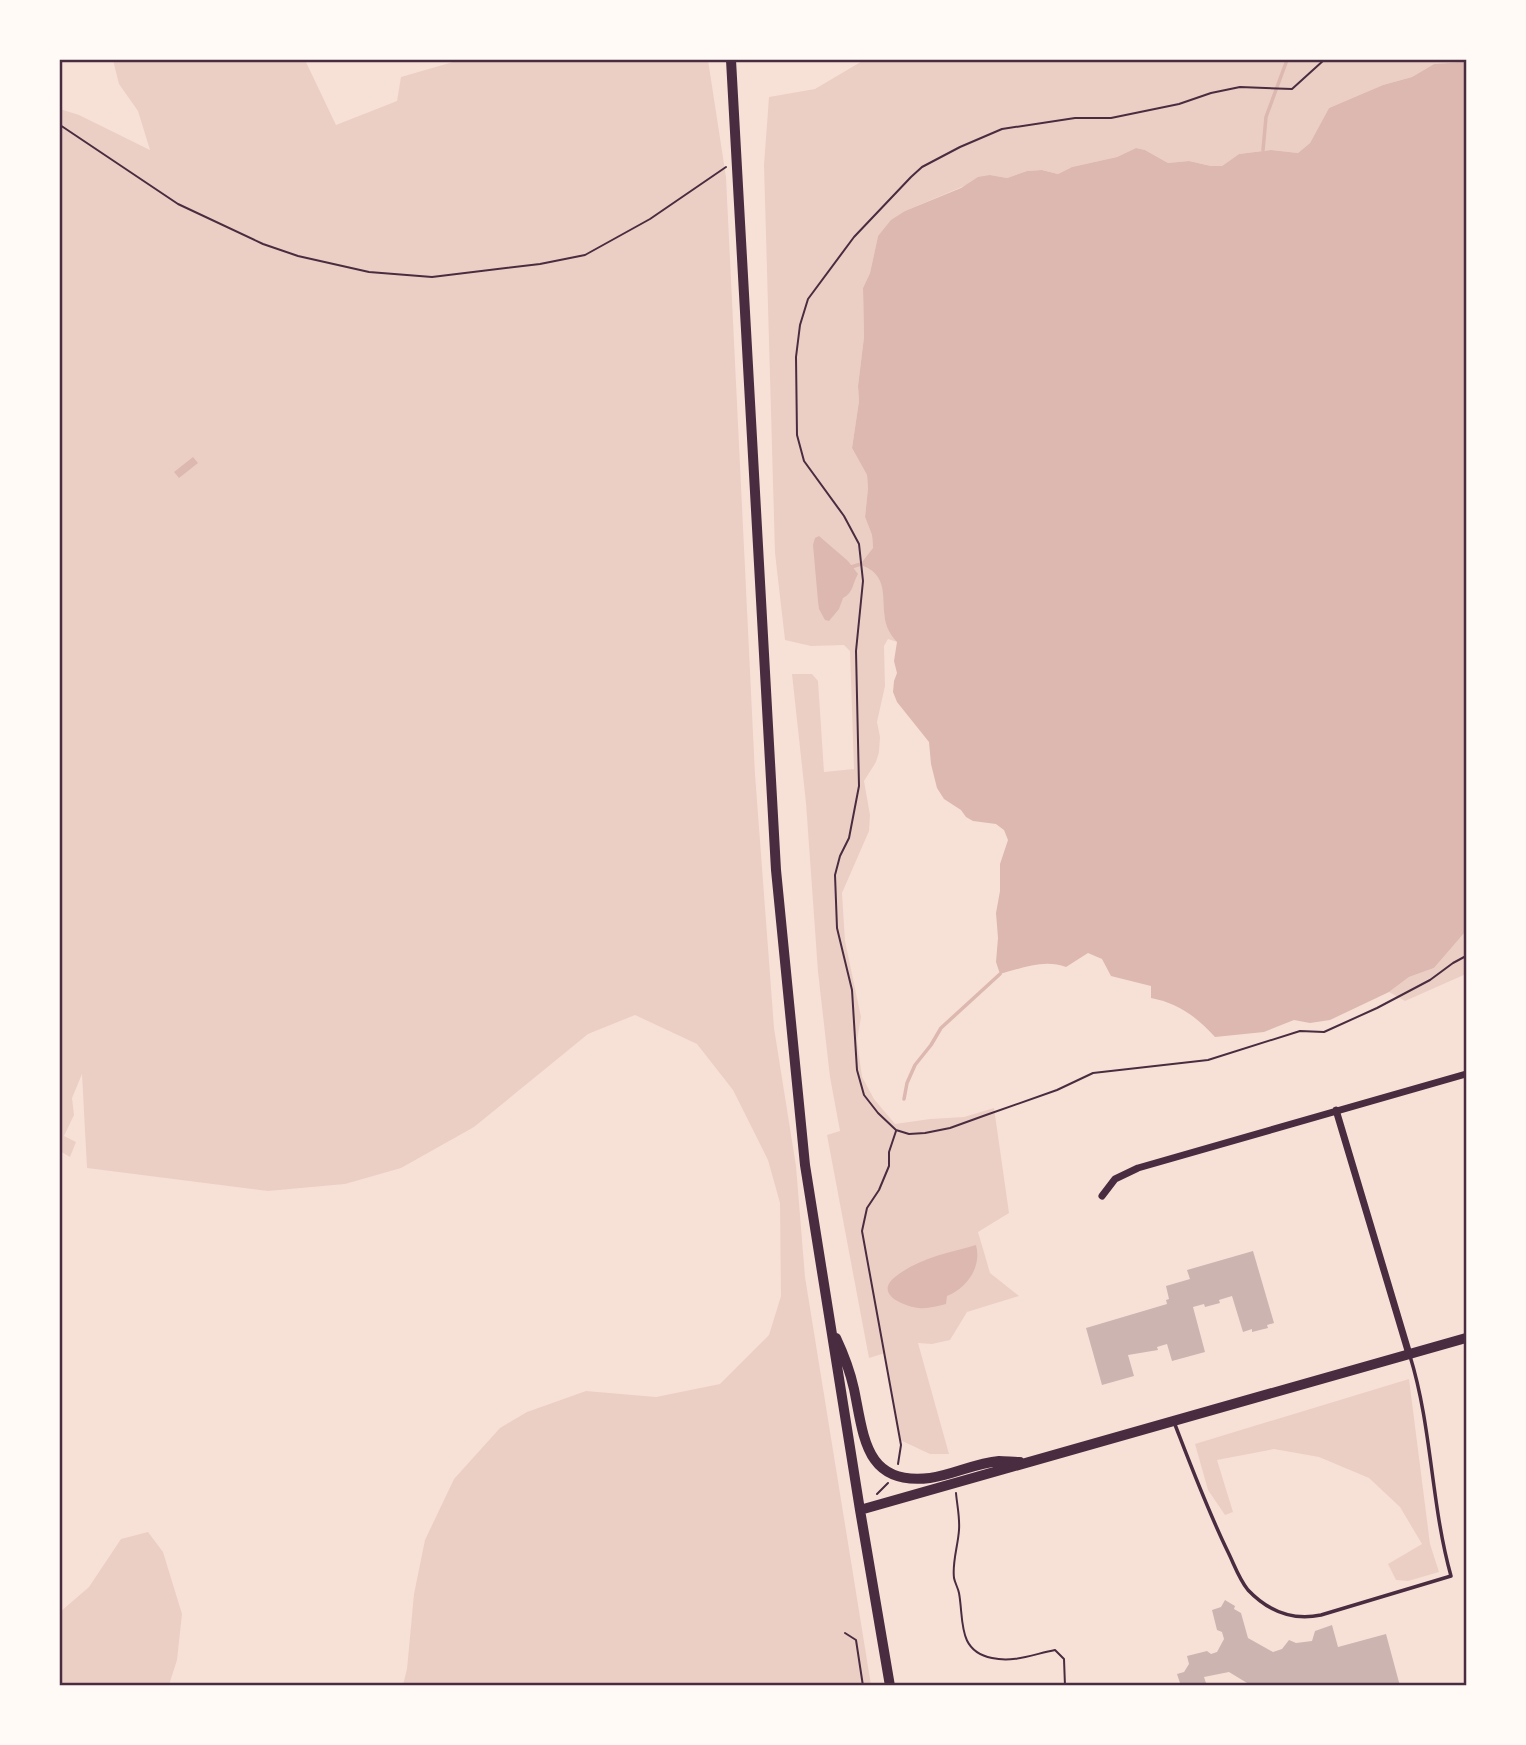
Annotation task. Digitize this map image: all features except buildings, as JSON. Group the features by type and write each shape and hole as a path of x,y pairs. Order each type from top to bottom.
{"main road":[{"path":"731,60 776,870 805,1165 890,1685"},
{"path":"831,1328 849,1367 867,1447 880,1467 896,1476 930,1478 998,1461 1031,1463"},
{"path":"860,1510 1466,1338"}],"street":[{"path":"1102,1196 1115,1179 1138,1168 1466,1074"},
{"path":"1336,1110 1409,1354"}],"lane":[{"path":"1174,1420 1204,1501 1247,1588 1266,1606 1283,1614 1305,1618 1321,1615 1451,1576 1440,1538 1433,1477 1409,1354"}],"path":[{"path":"1324,60 1292,89 1240,87 1179,104 1111,118 1075,118 1002,129 960,147 922,167 854,236 808,299 800,325 796,357 797,435 804,461 844,516 859,544 863,581 856,651 859,786 849,838 835,875 837,928 852,990 857,1070 864,1095 896,1130 909,1134 950,1128 1057,1090 1093,1073 1208,1060 1300,1031 1324,1032 1377,1008 1436,976 1466,956"},
{"path":"60,125 178,204 263,244 298,256 369,272 432,277 540,264 585,255 650,219 737,159"},
{"path":"860,1510 896,1476 901,1445 862,1231 867,1208 879,1190 889,1166 889,1152 896,1130"},
{"path":"954,1485 959,1516 954,1579 959,1593 964,1634 980,1654 991,1658 1016,1660 1055,1650 1065,1659 1065,1685"},
{"path":"845,1633 856,1640 863,1685"}],"shaded area":[{"path":"113,60 305,60 336,125 397,101 401,77 460,60 708,60 726,177 755,774 774,1028 796,1166 805,1277 871,1685 403,1685 414,1594 425,1540 454,1479 500,1428 527,1412 586,1391 656,1397 720,1384 769,1335 781,1296 780,1203 768,1160 733,1090 697,1044 635,1015 588,1034 474,1127 401,1168 345,1184 268,1191 87,1168 82,1074 72,1098 74,1115 64,1136 76,1142 70,1157 60,1151 60,109 79,115 150,150 138,111 119,84"},
{"path":"864,60 1466,60 1462,63 1434,64 1412,77 1383,85 1329,108 1310,143 1298,153 1271,150 1239,154 1222,166 1211,166 1189,161 1168,163 1136,148 1117,157 1072,167 1058,174 1042,170 1027,171 1007,178 990,175 905,211 878,236 870,273 863,288 864,337 852,448 867,475 865,517 872,535 873,549 862,562 863,566 879,577 884,592 887,627 897,642 888,639 884,646 885,686 877,722 879,752 864,781 870,815 869,831 842,893 845,941 861,1017 857,1041 862,1077 874,1099 895,1124 964,1117 994,1108 1009,1213 978,1232 990,1273 1019,1296 967,1312 950,1340 932,1344 918,1343 949,1454 930,1454 900,1440 885,1353 869,1358 827,1135 840,1131 830,1077 818,972 806,803 792,674 812,674 818,681 824,772 854,769 850,651 844,645 811,646 785,640 775,553 764,165 769,97 815,89"},
{"path":"1466,62 1466,931 1434,968 1409,977 1389,992 1330,1020 1310,1023 1294,1020 1264,1032 1215,1037 1186,1012 1170,1003 1151,998 1151,986 1111,976 1102,959 1088,953 1066,967 1041,964 1000,974 996,962 996,913 1000,891 1000,864 1008,840 1004,830 996,824 973,821 966,817 961,810 944,799 937,788 929,742 897,702 893,692 897,673 894,661 897,642 887,627 883,592 878,577 863,566 862,562 873,548 872,535 865,517 867,475 852,448 864,337 863,288 870,273 878,236 891,220 905,211 961,188 978,177 990,175 1007,178 1027,171 1042,170 1058,174 1072,167 1117,157 1136,148 1168,163 1189,161 1211,166 1222,166 1239,154 1271,150 1298,153 1310,143 1329,108 1383,85 1412,77 1434,64"},
{"path":"193,457 198,463 179,478 174,472"},
{"path":"819,536 848,561 858,574 851,590 829,621 825,620 818,601 813,545 815,538"},
{"path":"1466,931 1466,974 1405,1001 1389,992 1409,977 1434,968"},
{"path":"976,1245 975,1269 961,1288 947,1296 946,1304 919,1308 899,1302 889,1294 889,1283 904,1270 934,1257"},
{"path":"1409,1379 1430,1544 1439,1572 1408,1581 1396,1580 1388,1564 1422,1544 1400,1507 1369,1478 1319,1457 1274,1449 1217,1460 1233,1512 1225,1515 1208,1490 1195,1444"},
{"path":"148,1532 163,1552 182,1614 177,1660 169,1685 60,1685 60,1612 89,1587 121,1539"}],"waterway":[{"path":"1263,150 1266,117 1287,60"},
{"path":"848,568 864,563"},
{"path":"904,1099 915,1065 941,1028 1000,974"}]}
